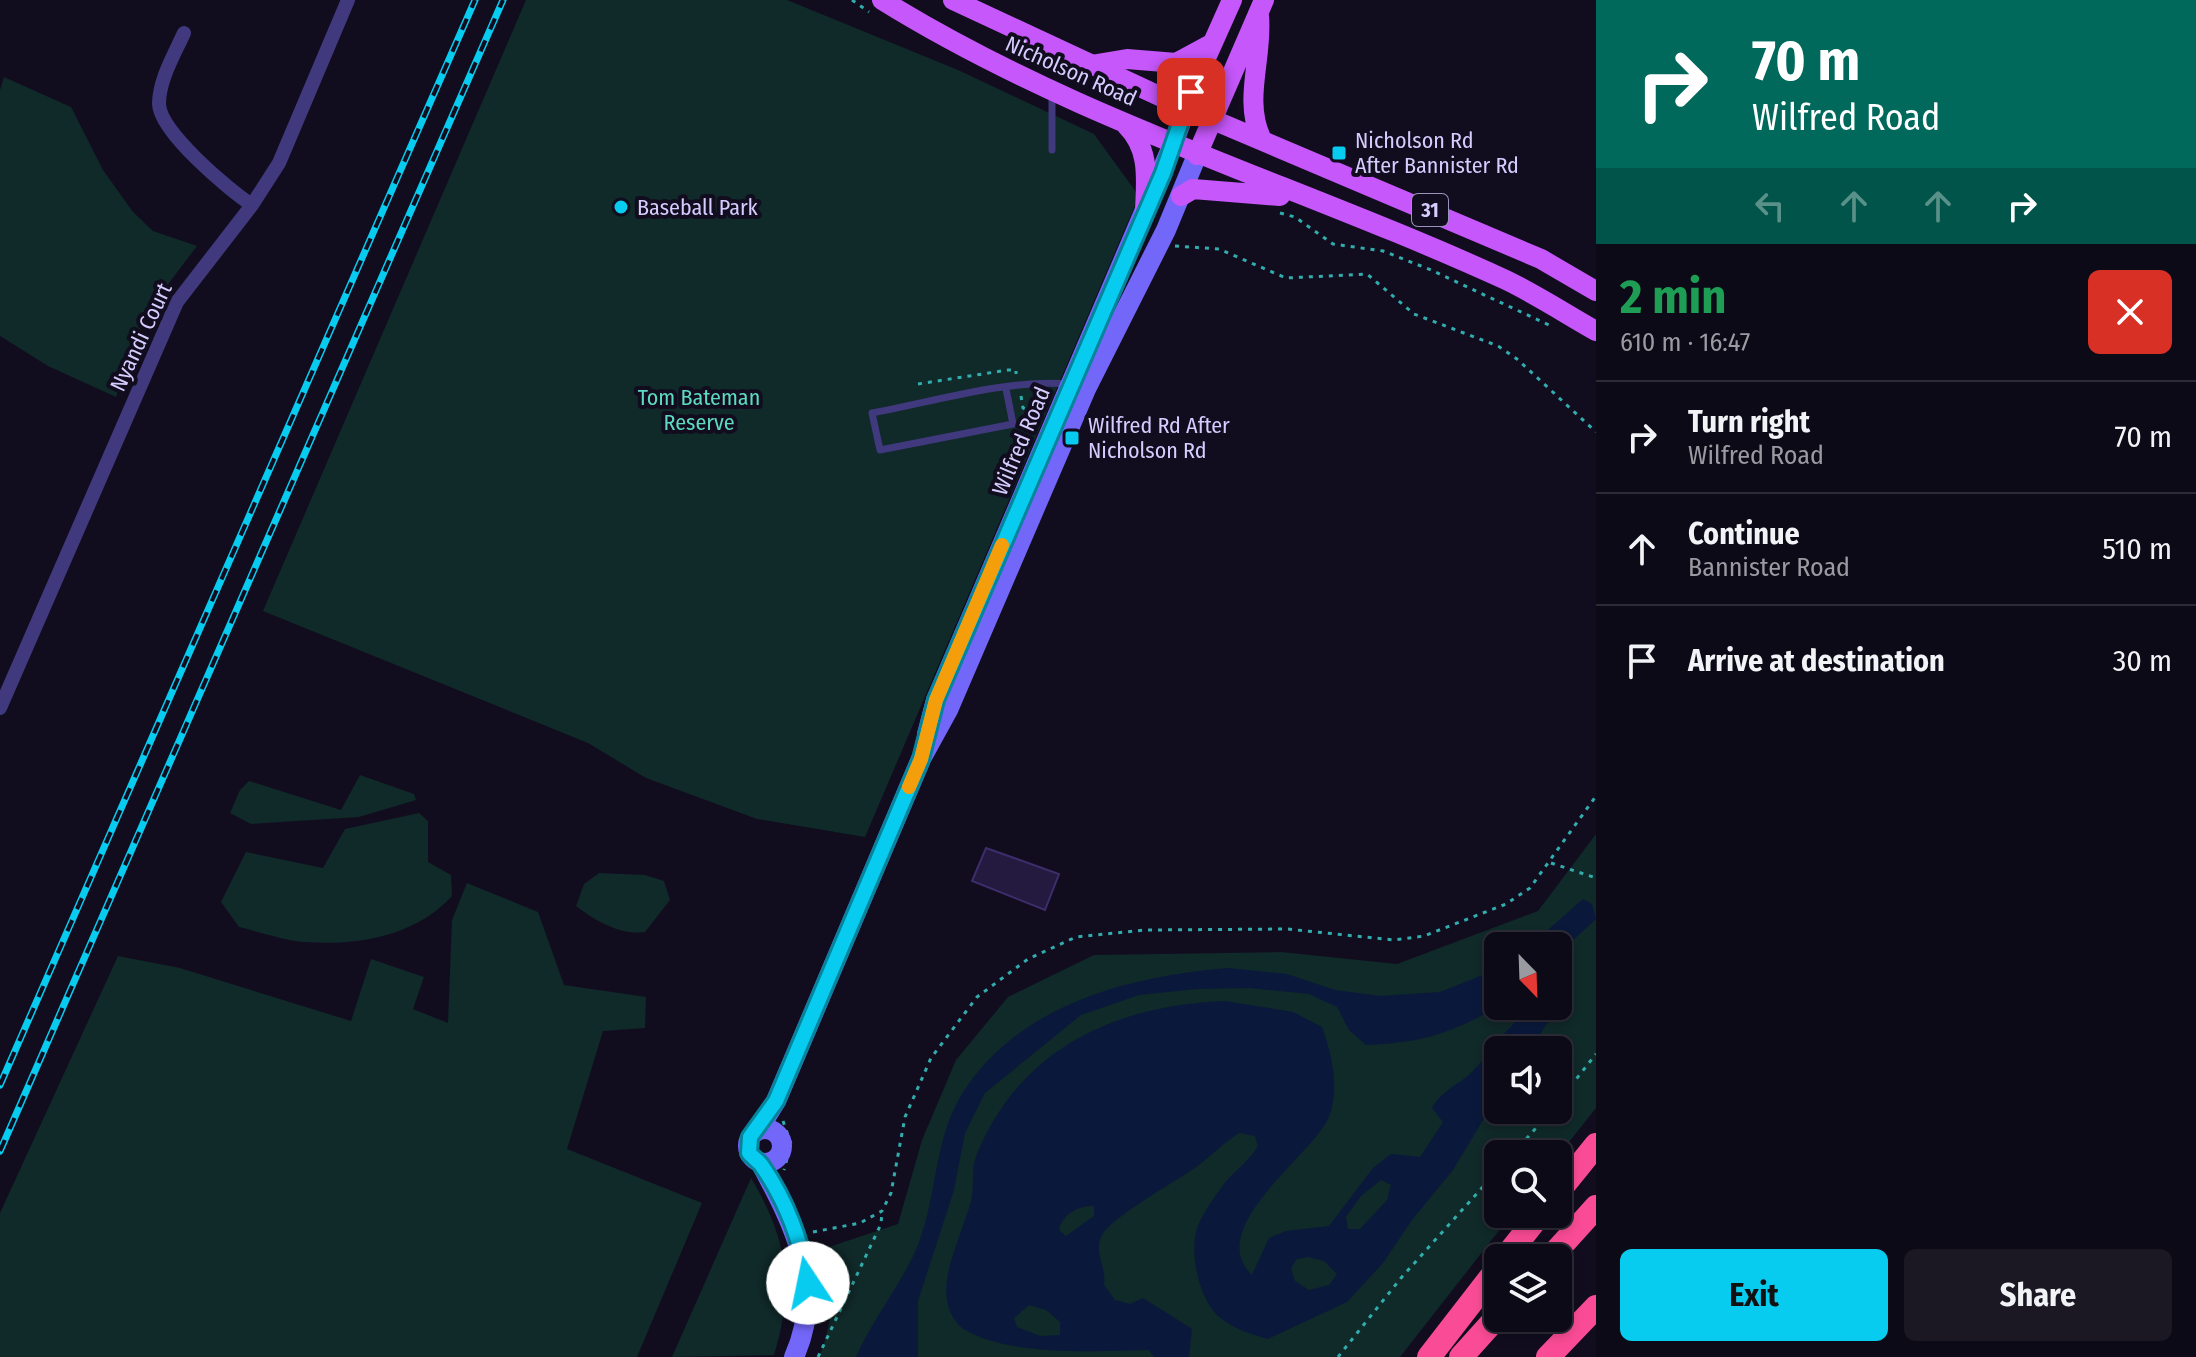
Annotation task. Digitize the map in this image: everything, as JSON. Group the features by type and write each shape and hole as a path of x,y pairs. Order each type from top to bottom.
{"highway":[{"path":"1572,1175 1596,1145"},
{"path":"1563,1244 1596,1207"},
{"path":"1516,1244 1529,1228"},
{"path":"1429,1357 1484,1286"},
{"path":"1548,1357 1596,1307"},
{"path":"1568,1357 1596,1328"},
{"path":"1461,1357 1484,1332"}],"main road":[{"name":"Nicholson Road","path":"882,0 1004,70 1197,155 1508,281 1596,331"},
{"name":"Nicholson Road","path":"953,0 1185,108 1541,259 1596,291"},
{"path":"1173,144 1185,108 1232,0"},
{"path":"1197,155 1210,117 1261,6"},
{"path":"1261,6 1261,37 1252,91 1261,138"},
{"path":"1091,65 1127,59 1176,63 1213,43"},
{"path":"1120,120 1136,135 1146,162 1145,212"},
{"name":"Wilfred Road","path":"773,1120 921,759 948,710 1079,387 1173,144"},
{"name":"Wilfred Road","path":"1079,387 1181,196 1197,155"},
{"path":"1181,196 1193,189 1304,198"},
{"path":"773,1173 782,1146 773,1120 750,1137 748,1147 753,1158 773,1173 803,1250 808,1283 806,1321 794,1357"}],"street":[{"name":"Nyandi Court","path":"0,708 177,302 252,205 279,163 348,0"},
{"path":"184,33 161,85 159,108 170,129 228,188 252,205"}],"lane":[{"path":"1050,89 1054,102 1052,150"},
{"path":"1006,389 1013,424 880,450 872,413 1037,383 1079,387"}],"path":[{"path":"1275,212 1295,217 1333,244 1383,251 1551,326"},
{"path":"1167,243 1219,249 1286,278 1367,274 1414,314 1498,346 1517,359 1596,432"},
{"path":"918,384 1008,370 1016,370 1017,378"},
{"path":"1020,394 1023,408 1049,419"},
{"path":"818,1357 881,1224 882,1211 891,1193 905,1117 931,1058 986,988 1038,954 1089,934 1159,929 1287,929 1377,940 1410,939 1506,904 1530,888 1551,863 1596,796"},
{"path":"1551,863 1596,878"},
{"path":"1572,1084 1596,1054"},
{"path":"773,1120 791,1144 773,1173"},
{"path":"1525,1140 1540,1124"},
{"path":"1338,1357 1401,1278 1484,1186"},
{"path":"804,1234 860,1223 882,1211"}],"green space":[{"name":"Tom Bateman Reserve","path":"526,0 787,0 958,70 1094,134 1139,196 865,837 757,819 646,778 588,743 263,611"},
{"path":"4,77 71,107 103,170 133,212 153,231 197,246 147,312 116,397 48,366 0,336 0,90"},
{"path":"360,775 414,794 416,800 359,817 251,824 230,813 240,790 249,781 341,810"},
{"path":"419,813 428,821 428,862 451,875 452,896 421,921 365,940 325,943 297,941 239,927 221,902 246,852 323,868 345,829"},
{"path":"1596,834 1596,1108 1571,1140 1484,1140 1484,1228 1501,1228 1489,1244 1484,1244 1484,1250 1400,1357 819,1357 828,1331 832,1303 826,1248 898,1224 922,1140 956,1060 1008,997 1094,955 1281,952 1397,964 1538,911"},
{"path":"599,873 645,875 664,881 670,900 645,932 617,929 576,906 584,884"},
{"path":"467,883 538,912 564,985 646,997 645,1028 603,1031 567,1149 702,1203 637,1357 0,1357 0,1213 118,956 180,968 351,1021 371,959 424,977 413,1009 448,1023 452,920"},
{"path":"751,1178 773,1221 784,1264 784,1307 774,1355 672,1357"}],"water":[{"path":"1583,899 1592,904 1596,919 1572,941 1572,932 1546,932"},
{"path":"1228,968 1287,974 1335,990 1380,996 1440,992 1484,975 1484,1014 1435,1035 1366,1045 1349,1030 1337,1007 1309,994 1249,988 1197,989 1139,995 1081,1015 985,1093 965,1133 954,1190 918,1301 918,1357 856,1357 918,1245 946,1130 962,1094 985,1063 1013,1037 1079,1000 1153,978"},
{"path":"1225,1001 1293,1012 1322,1027 1334,1084 1329,1117 1250,1215 1241,1236 1241,1256 1252,1275 1269,1238 1286,1231 1329,1226 1373,1168 1391,1154 1420,1157 1443,1122 1432,1108 1484,1058 1484,1118 1453,1170 1412,1220 1383,1263 1347,1302 1268,1339 1227,1323 1214,1311 1202,1289 1195,1262 1195,1237 1200,1221 1225,1182 1258,1146 1255,1136 1239,1133 1195,1168 1116,1220 1106,1229 1099,1243 1104,1285 1115,1300 1130,1304 1143,1298 1192,1329 1189,1357 1154,1357 1149,1350 1027,1348 1003,1344 962,1328 948,1306 947,1281 971,1200 975,1159 996,1117 1019,1086 1046,1060 1077,1039 1110,1023 1185,1004","holes":["1381,1180 1391,1185 1387,1200 1360,1229 1348,1229 1346,1217 1361,1196","1094,1206 1094,1216 1066,1236 1059,1230 1068,1215 1077,1209","1308,1257 1324,1261 1337,1274 1329,1285 1309,1290 1295,1281 1291,1268 1297,1259","1029,1305 1046,1310 1060,1322 1060,1335 1040,1336 1017,1327 1014,1318"]},
{"path":"1518,1020 1549,1020 1539,1036 1503,1036"}],"building":[{"path":"986,848 1059,874 1045,910 972,881"}],"railway":[{"path":"0,1085 475,0"},
{"path":"0,1151 503,0"}],"slow traffic":[{"path":"909,787 921,759 936,700 1002,545"}],"place":[{"name":"Nicholson Rd After Bannister Rd","path":"1339,153"},
{"name":"Baseball Park","path":"621,207"},
{"name":"Wilfred Rd After Nicholson Rd","path":"1072,438"}],"route":[{"path":"808,1283 803,1250 793,1226 760,1162 749,1153 748,1142 776,1101 921,759 936,700 1163,173 1191,92"}]}
